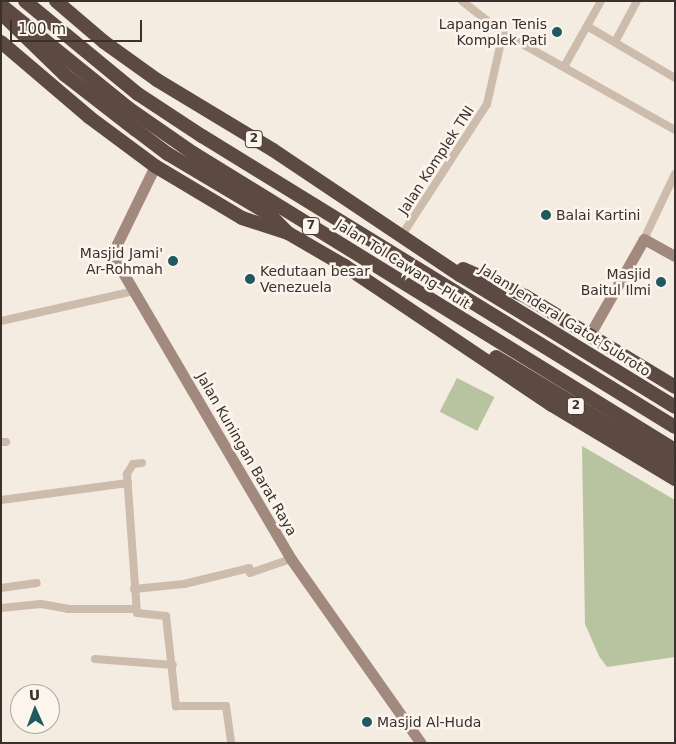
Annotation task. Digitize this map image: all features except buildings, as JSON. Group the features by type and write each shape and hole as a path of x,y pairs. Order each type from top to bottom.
{"highway":[{"name":"Jalan Tol Cawang–Pluit","path":"25,1 138,94 186,126 675,427"},
{"name":"Jalan Jenderal Gatot Subroto","path":"56,1 104,42 150,75 440,259 460,275 670,404"},
{"name":"Jalan Tol Cawang–Pluit","path":"1,5 128,108 193,153 675,450"},
{"path":"1,13 65,75 136,130 168,154 269,214 288,233"},
{"name":"2","path":"1,42 96,124 155,166 242,218 288,233 407,306 444,324 675,465"},
{"name":"Jalan Jenderal Gatot Subroto","path":"440,259 525,296 590,334 675,388"},
{"name":"2","path":"407,306 438,331 544,400 675,479"},
{"path":"643,460 675,457"}],"street":[{"path":"462,1 503,32 565,65 675,130"},
{"path":"565,65 601,1"},
{"path":"615,42 638,1"},
{"path":"587,26 675,78"},
{"name":"Jalan Komplek TNI","path":"402,235 487,104 503,32"},
{"name":"Jalan Kuningan Barat Raya","path":"155,166 112,251 291,558 421,743"},
{"path":"590,334 644,238 675,174"},
{"path":"644,238 675,256"},
{"path":"1,321 134,291"},
{"path":"142,463 130,466 128,483 136,609 139,614 165,615 173,665 176,706 226,706 231,743"},
{"path":"1,500 128,483"},
{"path":"134,589 184,584 249,568 250,572 291,558"},
{"path":"1,588 37,583"},
{"path":"1,608 41,604 68,609 136,609"},
{"path":"95,659 173,665"}],"green space":[{"path":"457,378 494,397 477,431 440,412"},
{"path":"582,446 675,500 675,657 607,667 599,656 585,624"}],"place":[{"name":"Lapangan Tenis Komplek Pati","path":"557,32"},
{"name":"Balai Kartini","path":"546,215"},
{"name":"Masjid Jami' Ar-Rohmah","path":"173,261"},
{"name":"Kedutaan besar Venezuela","path":"250,279"},
{"name":"Masjid Baitul Ilmi","path":"661,282"},
{"name":"Masjid Al-Huda","path":"367,722"}]}
